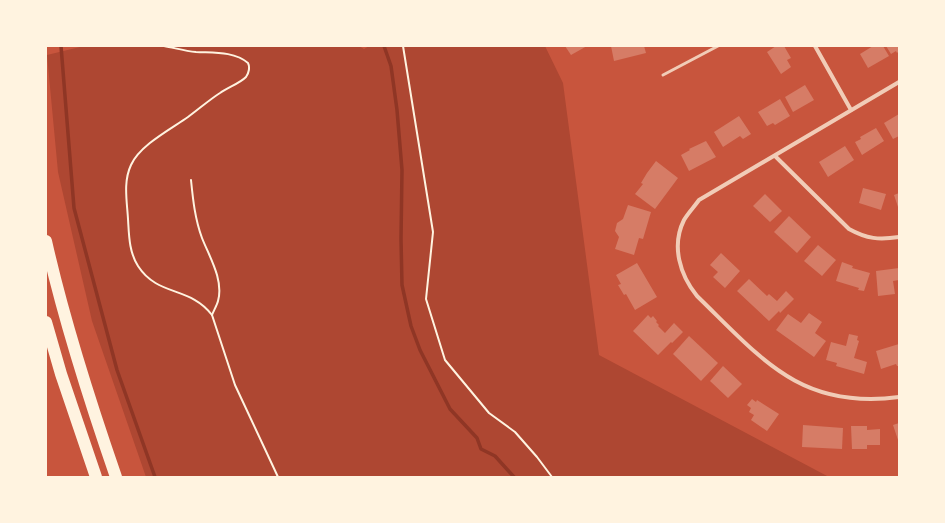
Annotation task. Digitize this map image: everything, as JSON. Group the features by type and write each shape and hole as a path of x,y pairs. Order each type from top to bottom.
{"highway":[{"path":"46,240 75,352 116,477"},
{"path":"46,322 66,390 96,477"}],"street":[{"path":"815,46 851,110"},
{"path":"899,82 699,200 684,220 679,233 678,246 680,266 688,285 697,296 763,360 805,386 821,392 855,399 899,396"},
{"path":"775,156 849,229 860,235 873,238 887,239 899,237"}],"lane":[{"path":"662,75 718,46"}],"path":[{"path":"164,46 192,52 215,52 231,55 244,59 249,65 247,74 240,81 220,93 146,147 133,160 126,188 132,255 145,276 156,285 176,291 196,300 206,306 212,315 235,385 278,477"},
{"path":"403,46 433,232 426,299 445,360 489,413 515,432 538,457 552,477"},
{"path":"191,180 193,207 202,238 214,266 219,288 219,300 212,315"}],"shaded area":[{"path":"84,46 359,46 364,49 369,46 545,46 563,83 599,355 829,477 146,477 92,321 58,172 47,55"}],"building":[{"path":"565,46 587,46 571,55"},
{"path":"611,46 644,46 646,53 614,61"},
{"path":"776,46 784,46 791,58 787,60 791,67 781,74 767,52"},
{"path":"873,46 883,46 889,56 868,68 860,54"},
{"path":"886,46 899,46 899,51 891,54"},
{"path":"805,85 814,100 793,112 785,97"},
{"path":"780,99 790,116 775,125 773,123 767,126 758,112"},
{"path":"899,114 899,136 893,139 884,123"},
{"path":"739,116 751,134 743,139 740,136 723,147 714,132"},
{"path":"876,128 884,141 862,155 855,142 861,139 860,137"},
{"path":"706,141 716,157 689,171 681,155 690,150 689,149"},
{"path":"845,146 854,160 828,177 819,162"},
{"path":"656,161 678,178 655,209 635,194 643,184 641,183"},
{"path":"863,188 886,194 881,210 859,203"},
{"path":"899,193 899,210 894,195"},
{"path":"765,194 782,211 770,222 753,206"},
{"path":"628,205 651,212 643,239 639,238 634,255 615,249 619,237 615,231 617,223 623,219"},
{"path":"789,216 811,237 797,253 774,232"},
{"path":"818,245 836,260 822,276 804,261"},
{"path":"721,253 740,271 725,288 713,277 718,272 710,265"},
{"path":"842,262 853,266 852,268 870,273 864,291 836,281"},
{"path":"637,263 657,297 635,310 626,294 624,295 618,285 621,284 616,275"},
{"path":"899,268 899,280 893,281 895,294 878,296 876,271"},
{"path":"749,279 767,296 769,294 777,301 786,291 794,299 780,313 779,311 769,321 737,291"},
{"path":"809,313 822,322 815,333 826,341 814,357 776,330 788,314 801,323"},
{"path":"648,315 651,318 653,316 659,325 658,326 665,333 674,323 683,332 658,355 633,331"},
{"path":"849,334 858,336 857,340 859,341 854,358 867,362 864,374 836,366 837,363 826,360 831,342 846,346"},
{"path":"689,336 718,363 701,381 673,354"},
{"path":"899,344 899,366 896,364 881,369 876,351"},
{"path":"723,366 742,384 728,398 710,381"},
{"path":"752,399 756,402 757,400 779,414 767,431 751,420 754,415 749,412 751,408 747,405"},
{"path":"899,423 899,443 893,425"},
{"path":"803,425 843,428 842,449 802,447"},
{"path":"851,426 867,426 867,430 880,429 880,445 867,445 867,449 852,449"}],"waterway":[{"path":"61,46 74,208 117,370 155,477"},
{"path":"384,46 391,66 397,110 402,170 402,285 411,326 420,350 450,409 477,438 481,449 495,456 514,477"}]}
